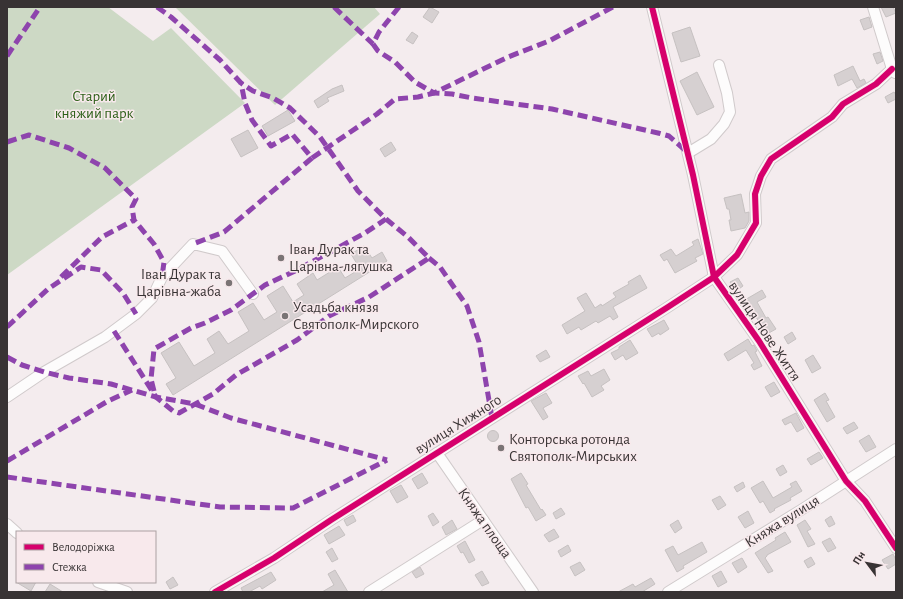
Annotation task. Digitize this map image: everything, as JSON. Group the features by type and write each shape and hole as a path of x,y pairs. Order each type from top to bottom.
{"street":[{"name":"вулиця Нове Життя","path":"652,7 688,153 714,278 758,341 846,481 865,501 896,548"},
{"path":"873,7 894,72"},
{"path":"688,153 711,139 724,124 730,112 727,93 719,65"},
{"name":"вулиця Хижного","path":"215,592 274,558 714,278 737,255 756,223 755,194 761,176 772,159 832,117 843,104 894,72"},
{"path":"7,397 44,372 105,337 136,314 152,298 162,277 193,244 222,251 253,294"},
{"name":"Княжа вулиця","path":"668,592 896,449"},
{"name":"Княжа площа","path":"437,453 533,592"},
{"path":"369,592 483,520"},
{"path":"7,524 16,532"},
{"path":"101,583 127,592"}],"green space":[{"name":"Старий княжий парк","path":"7,7 108,7 153,41 171,28 245,103 7,275"},
{"path":"175,7 374,7 380,14 275,105"}],"building":[{"path":"430,7 439,12 432,23 423,17"},
{"path":"881,7 893,7 896,13 886,17"},
{"path":"869,17 872,27 864,30 860,20"},
{"path":"690,27 700,56 681,62 672,33"},
{"path":"412,32 418,36 413,44 406,40"},
{"path":"880,52 883,61 877,64 873,54"},
{"path":"853,66 860,81 864,79 866,83 857,88 852,79 838,86 834,75"},
{"path":"697,72 714,107 697,115 680,81"},
{"path":"342,85 344,91 327,98 329,101 318,108 314,101 332,89"},
{"path":"894,92 896,99 888,103 885,97"},
{"path":"288,110 295,121 268,136 262,126"},
{"path":"248,130 258,148 241,157 231,139"},
{"path":"391,142 396,150 385,157 380,149"},
{"path":"741,194 745,213 749,212 749,221 745,228 731,231 729,209 727,209 724,198"},
{"path":"698,239 703,254 695,258 697,261 675,273 667,259 664,261 660,255 671,249 676,256 694,245 692,242"},
{"name":"Усадьба князя Святополк-Мирского","path":"364,246 372,258 382,252 387,261 173,395 166,384 176,378 161,353 179,342 194,366 215,353 207,339 219,331 228,344 249,331 238,312 253,303 264,320 277,312 267,296 283,286 293,302 304,295 297,284 313,273 317,280 338,267 345,278 360,269 351,254"},
{"path":"640,275 647,288 613,307 618,317 613,320 610,316 598,323 596,321 581,330 579,327 567,334 562,325 585,311 577,298 586,293 595,308 601,304 602,306 616,297 613,293 629,284 628,282"},
{"path":"738,278 743,286 736,291 730,282"},
{"path":"762,290 766,297 757,302 766,318 768,317 776,329 767,334 754,314 752,316 743,301"},
{"path":"664,320 669,329 660,335 659,333 652,337 647,329"},
{"path":"792,332 796,339 788,344 784,337"},
{"path":"748,339 752,346 754,345 757,351 755,352 762,366 754,370 751,365 754,363 746,350 728,361 724,354"},
{"path":"630,340 638,353 626,360 623,355 615,360 611,353 619,349 619,347"},
{"path":"546,350 550,357 540,362 536,356"},
{"path":"813,355 821,368 812,373 805,360"},
{"path":"604,369 610,380 601,386 604,390 592,397 578,376 588,371 591,376"},
{"path":"774,382 780,392 771,397 765,387"},
{"path":"546,393 552,403 543,408 548,417 543,420 531,401"},
{"path":"825,393 829,400 826,401 835,417 827,422 814,400"},
{"path":"796,413 804,428 797,432 791,422 785,425 782,420"},
{"path":"854,422 858,428 847,434 843,428"},
{"path":"493,430 497,432 499,436 497,440 493,442 489,440 487,436 489,432"},
{"path":"869,435 876,447 866,452 859,441"},
{"path":"819,452 823,458 811,465 807,459"},
{"path":"783,465 787,472 780,476 776,469"},
{"path":"422,473 428,483 418,489 412,479"},
{"path":"521,473 528,484 526,485 541,510 542,509 546,515 536,521 528,507 526,508 511,479"},
{"path":"763,481 773,498 792,487 790,484 796,481 802,491 770,513 763,501 760,503 751,488"},
{"path":"743,482 745,487 737,492 734,487"},
{"path":"401,485 408,497 397,503 390,491"},
{"path":"720,496 726,505 718,510 712,500"},
{"path":"561,508 565,514 556,519 553,513"},
{"path":"748,511 754,523 745,528 738,517"},
{"path":"433,513 439,522 433,526 428,516"},
{"path":"353,515 356,521 347,526 344,520"},
{"path":"831,516 835,524 829,527 825,520"},
{"path":"452,520 457,529 446,535 442,527"},
{"path":"678,520 682,528 675,533 670,525"},
{"path":"805,520 811,529 807,531 815,544 808,547 797,525"},
{"path":"339,526 345,535 329,544 324,535"},
{"path":"554,529 559,537 549,542 544,535"},
{"path":"785,532 791,542 767,555 765,558 773,571 768,573 755,553 776,540 775,538"},
{"path":"830,538 836,548 828,552 822,542"},
{"path":"465,541 475,560 469,563 463,552 461,553 457,546"},
{"path":"702,542 707,552 683,566 684,568 677,572 665,550 673,546 678,555"},
{"path":"568,545 571,551 561,557 558,551"},
{"path":"332,548 338,559 332,562 326,552"},
{"path":"893,554 896,564 888,569 882,560"},
{"path":"811,557 815,564 808,568 804,561"},
{"path":"742,558 747,567 738,573 732,563"},
{"path":"580,562 585,570 575,576 570,567"},
{"path":"420,567 424,574 416,578 412,572"},
{"path":"335,570 348,592 322,592 334,585 328,574"},
{"path":"482,571 489,583 482,586 475,575"},
{"path":"721,571 727,582 718,587 712,576"},
{"path":"271,572 276,580 262,589 260,586 249,592 243,592 241,588"},
{"path":"173,577 178,585 170,589 166,582"},
{"path":"651,578 655,584 642,592 618,592 633,584 635,587"},
{"path":"18,583 35,583 31,591"},
{"path":"50,584 63,592 45,592"}],"marked path":[{"path":"7,56 40,7"},
{"path":"157,7 171,17 220,60 241,83 245,103 252,120 271,146 292,134 312,158 224,232 193,244"},
{"path":"334,7 373,44"},
{"path":"399,7 379,32 373,44 378,51 395,62 415,82 434,93 452,94 552,109 658,133 669,136 686,151"},
{"path":"312,158 377,114 395,99 418,97 434,93 508,57 549,41 613,7"},
{"path":"114,331 156,397 173,411 179,413 213,394 236,375 297,340 329,316 369,297 429,258 358,191 320,137 290,108 273,98 253,91 241,83"},
{"path":"7,142 29,135 69,148 105,168 136,199 132,207 134,220 154,244 164,262 162,277"},
{"path":"154,391 151,379 154,349 191,328 231,310 265,285 297,270 365,233 386,219"},
{"path":"61,277 102,237 134,220"},
{"path":"429,258 440,267 467,306 479,342 492,418"},
{"path":"7,327 48,289 81,267 101,270 123,293 136,314"},
{"path":"7,357 22,365 44,372 69,378 111,384 156,397 195,404 231,418 387,460"},
{"path":"7,461 108,401 132,390"},
{"path":"7,477 220,507 293,508 387,460"}],"cycle path":[{"path":"652,7 693,175 714,277 759,341 846,481 865,501 896,548"},
{"path":"215,592 274,558 331,520 714,277 737,255 756,223 755,194 761,176 771,159 832,117 843,104 876,84 892,69"}],"place":[{"name":"Іван Дурак та Царівна-лягушка","path":"281,258"},
{"name":"Іван Дурак та Царівна-жаба","path":"229,283"},
{"name":"Усадьба князя Святополк-Мирского","path":"285,316"},
{"name":"Конторська ротонда Святополк-Мирських","path":"501,448"}]}
